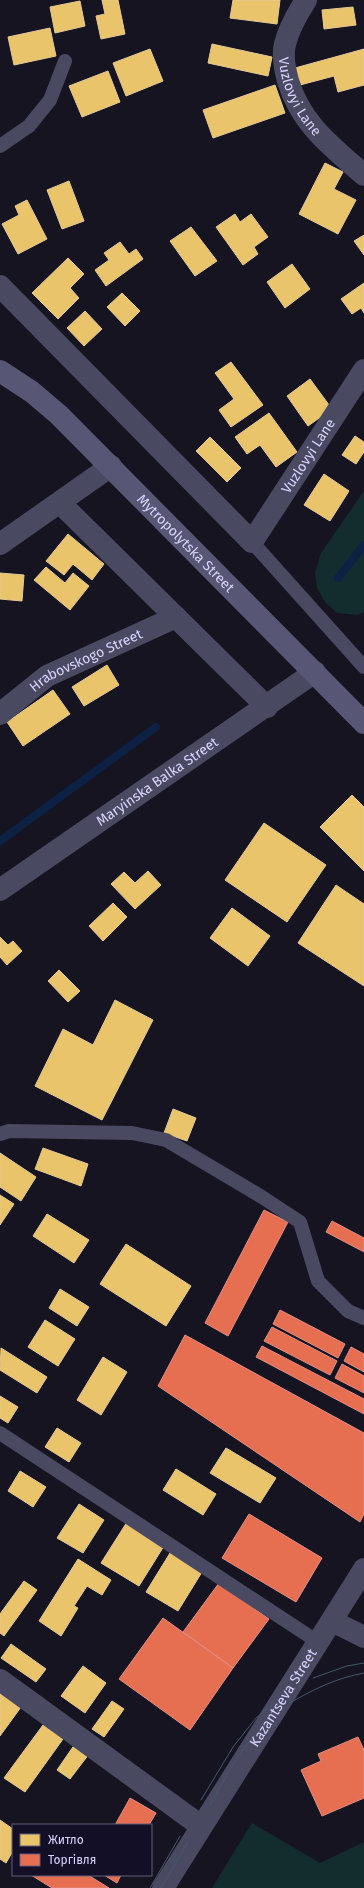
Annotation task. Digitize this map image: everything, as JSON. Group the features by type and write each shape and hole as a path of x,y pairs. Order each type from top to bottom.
{"main road":[{"name":"Mytropolytska Street","path":"0,371 32,392 59,415 364,723"}],"street":[{"name":"Vuzlovyi Lane","path":"306,0 292,23 284,46 284,69 292,94 305,119 322,138 364,175"},
{"path":"0,286 252,542"},
{"name":"Vuzlovyi Lane","path":"252,542 364,370"},
{"path":"0,544 111,466"},
{"path":"60,503 267,707"},
{"name":"Hrabovskogo Street","path":"0,714 47,676 176,617"},
{"name":"Maryinska Balka Street","path":"0,890 267,707 315,672"},
{"name":"Kazantseva Street","path":"163,1888 332,1621 355,1602 364,1569"},
{"path":"332,1621 364,1637"},
{"path":"0,1680 201,1826"}],"lane":[{"path":"0,146 29,126 50,100 65,61"},
{"path":"252,542 364,667"},
{"path":"0,1134 9,1131 132,1133 166,1140 262,1197 300,1222 318,1281 348,1311 364,1318"},
{"path":"0,1433 318,1642"}],"green space":[{"path":"364,491 364,612 358,615 337,613 325,602 317,588 315,573 321,553"},
{"path":"252,1823 320,1863 364,1842 364,1888 212,1888"}],"building: Житло":[{"path":"102,0 118,0 125,34 101,39 96,16 105,14"},
{"path":"233,0 280,0 277,24 230,18"},
{"path":"80,1 85,26 55,33 50,7"},
{"path":"353,7 356,25 324,29 322,10"},
{"path":"50,28 56,56 14,65 8,37"},
{"path":"212,44 272,57 268,76 208,63"},
{"path":"150,49 163,81 126,96 113,63"},
{"path":"364,49 364,85 338,92 334,76 300,85 295,68"},
{"path":"108,71 120,102 82,117 69,86"},
{"path":"275,85 285,113 213,138 203,110"},
{"path":"325,163 343,172 334,189 356,200 338,234 299,214"},
{"path":"69,181 84,221 62,229 47,190"},
{"path":"27,200 47,239 18,254 2,224 19,215 15,206"},
{"path":"235,214 240,222 251,214 268,237 254,247 258,254 243,265 216,227"},
{"path":"191,227 217,261 195,276 170,241"},
{"path":"364,235 364,255 354,241"},
{"path":"120,242 129,254 136,249 143,259 106,286 95,270 109,260 104,253"},
{"path":"68,258 84,274 70,288 79,298 58,319 32,293"},
{"path":"292,264 310,289 285,308 267,282"},
{"path":"364,283 364,313 361,308 352,314 341,299"},
{"path":"122,293 140,311 125,326 107,307"},
{"path":"85,311 102,329 84,346 67,328"},
{"path":"231,362 263,405 231,427 219,410 234,399 215,373"},
{"path":"310,379 332,409 308,426 287,396"},
{"path":"269,413 297,452 276,467 260,445 247,454 235,437"},
{"path":"355,436 364,442 364,452 356,464 342,455"},
{"path":"210,437 241,468 227,482 196,451"},
{"path":"324,474 349,491 330,521 304,505"},
{"path":"68,534 104,564 92,580 73,564 64,575 46,561"},
{"path":"46,567 65,583 73,573 89,586 70,610 34,580"},
{"path":"0,573 24,575 22,601 0,599"},
{"path":"107,665 119,685 84,706 72,687"},
{"path":"53,690 70,714 23,746 7,722"},
{"path":"352,795 364,807 364,871 320,827"},
{"path":"264,823 326,865 287,922 225,880"},
{"path":"148,871 161,885 135,909 111,884 124,872 135,883"},
{"path":"336,885 364,904 364,986 298,943"},
{"path":"113,903 127,917 103,941 89,926"},
{"path":"232,908 270,936 248,966 210,938"},
{"path":"0,937 8,945 13,941 22,951 7,965 0,957"},
{"path":"59,970 80,991 68,1002 48,981"},
{"path":"115,1000 153,1020 102,1120 35,1086 63,1029 93,1045"},
{"path":"173,1109 196,1118 187,1141 164,1133"},
{"path":"43,1148 88,1164 81,1186 35,1169"},
{"path":"0,1153 36,1177 21,1201 0,1187"},
{"path":"0,1195 14,1204 0,1225"},
{"path":"47,1214 89,1240 74,1263 33,1236"},
{"path":"126,1244 191,1286 166,1326 100,1284"},
{"path":"60,1289 89,1307 77,1326 49,1308"},
{"path":"45,1320 75,1339 58,1366 28,1347"},
{"path":"1,1348 47,1377 37,1393 0,1370"},
{"path":"103,1357 127,1372 101,1415 77,1400"},
{"path":"0,1396 18,1407 8,1423 0,1418"},
{"path":"57,1428 81,1443 69,1462 45,1447"},
{"path":"226,1448 276,1478 260,1503 210,1473"},
{"path":"176,1469 216,1494 203,1515 163,1490"},
{"path":"20,1471 46,1487 33,1507 8,1491"},
{"path":"79,1504 104,1520 83,1553 57,1538"},
{"path":"127,1522 164,1546 139,1586 101,1563"},
{"path":"170,1553 202,1572 178,1611 146,1592"},
{"path":"78,1559 111,1580 102,1595 87,1586 74,1606 78,1608 61,1636 39,1621"},
{"path":"24,1581 37,1590 4,1636 0,1633 0,1614"},
{"path":"11,1644 46,1669 36,1682 1,1658"},
{"path":"83,1666 106,1683 85,1713 61,1696"},
{"path":"0,1692 21,1707 0,1736"},
{"path":"112,1701 124,1709 104,1737 92,1729"},
{"path":"43,1725 63,1739 25,1792 4,1778"},
{"path":"75,1744 89,1754 70,1779 57,1770"},
{"path":"0,1820 12,1828 12,1853 6,1863 0,1859"}],"building: Торгівля":[{"path":"264,1210 288,1222 228,1336 205,1323"},
{"path":"332,1221 364,1238 364,1252 326,1232"},
{"path":"280,1310 345,1344 338,1358 273,1324"},
{"path":"272,1327 337,1361 330,1375 264,1341"},
{"path":"185,1335 364,1433 364,1514 360,1522 158,1386"},
{"path":"262,1346 364,1399 364,1414 256,1357"},
{"path":"351,1347 364,1354 364,1372 344,1361"},
{"path":"342,1364 364,1376 364,1393 335,1378"},
{"path":"249,1514 322,1558 296,1602 222,1558"},
{"path":"219,1583 269,1619 233,1668 183,1632"},
{"path":"163,1618 233,1668 190,1730 119,1679"},
{"path":"358,1737 364,1750 364,1798 322,1816 301,1770 321,1761 318,1754"},
{"path":"130,1798 156,1813 150,1824 116,1824"},
{"path":"33,1876 90,1876 109,1888 52,1888"},
{"path":"106,1876 120,1876 117,1883"}],"waterway":[{"path":"338,578 364,545"},
{"path":"0,841 156,727"}],"tram line":[{"path":"313,1678 347,1666 364,1663"},
{"path":"288,1704 324,1685 364,1673"},
{"path":"201,1800 233,1747 256,1718 282,1697"},
{"path":"209,1806 240,1753 265,1724"},
{"path":"150,1888 180,1836"},
{"path":"161,1888 188,1842"}]}
